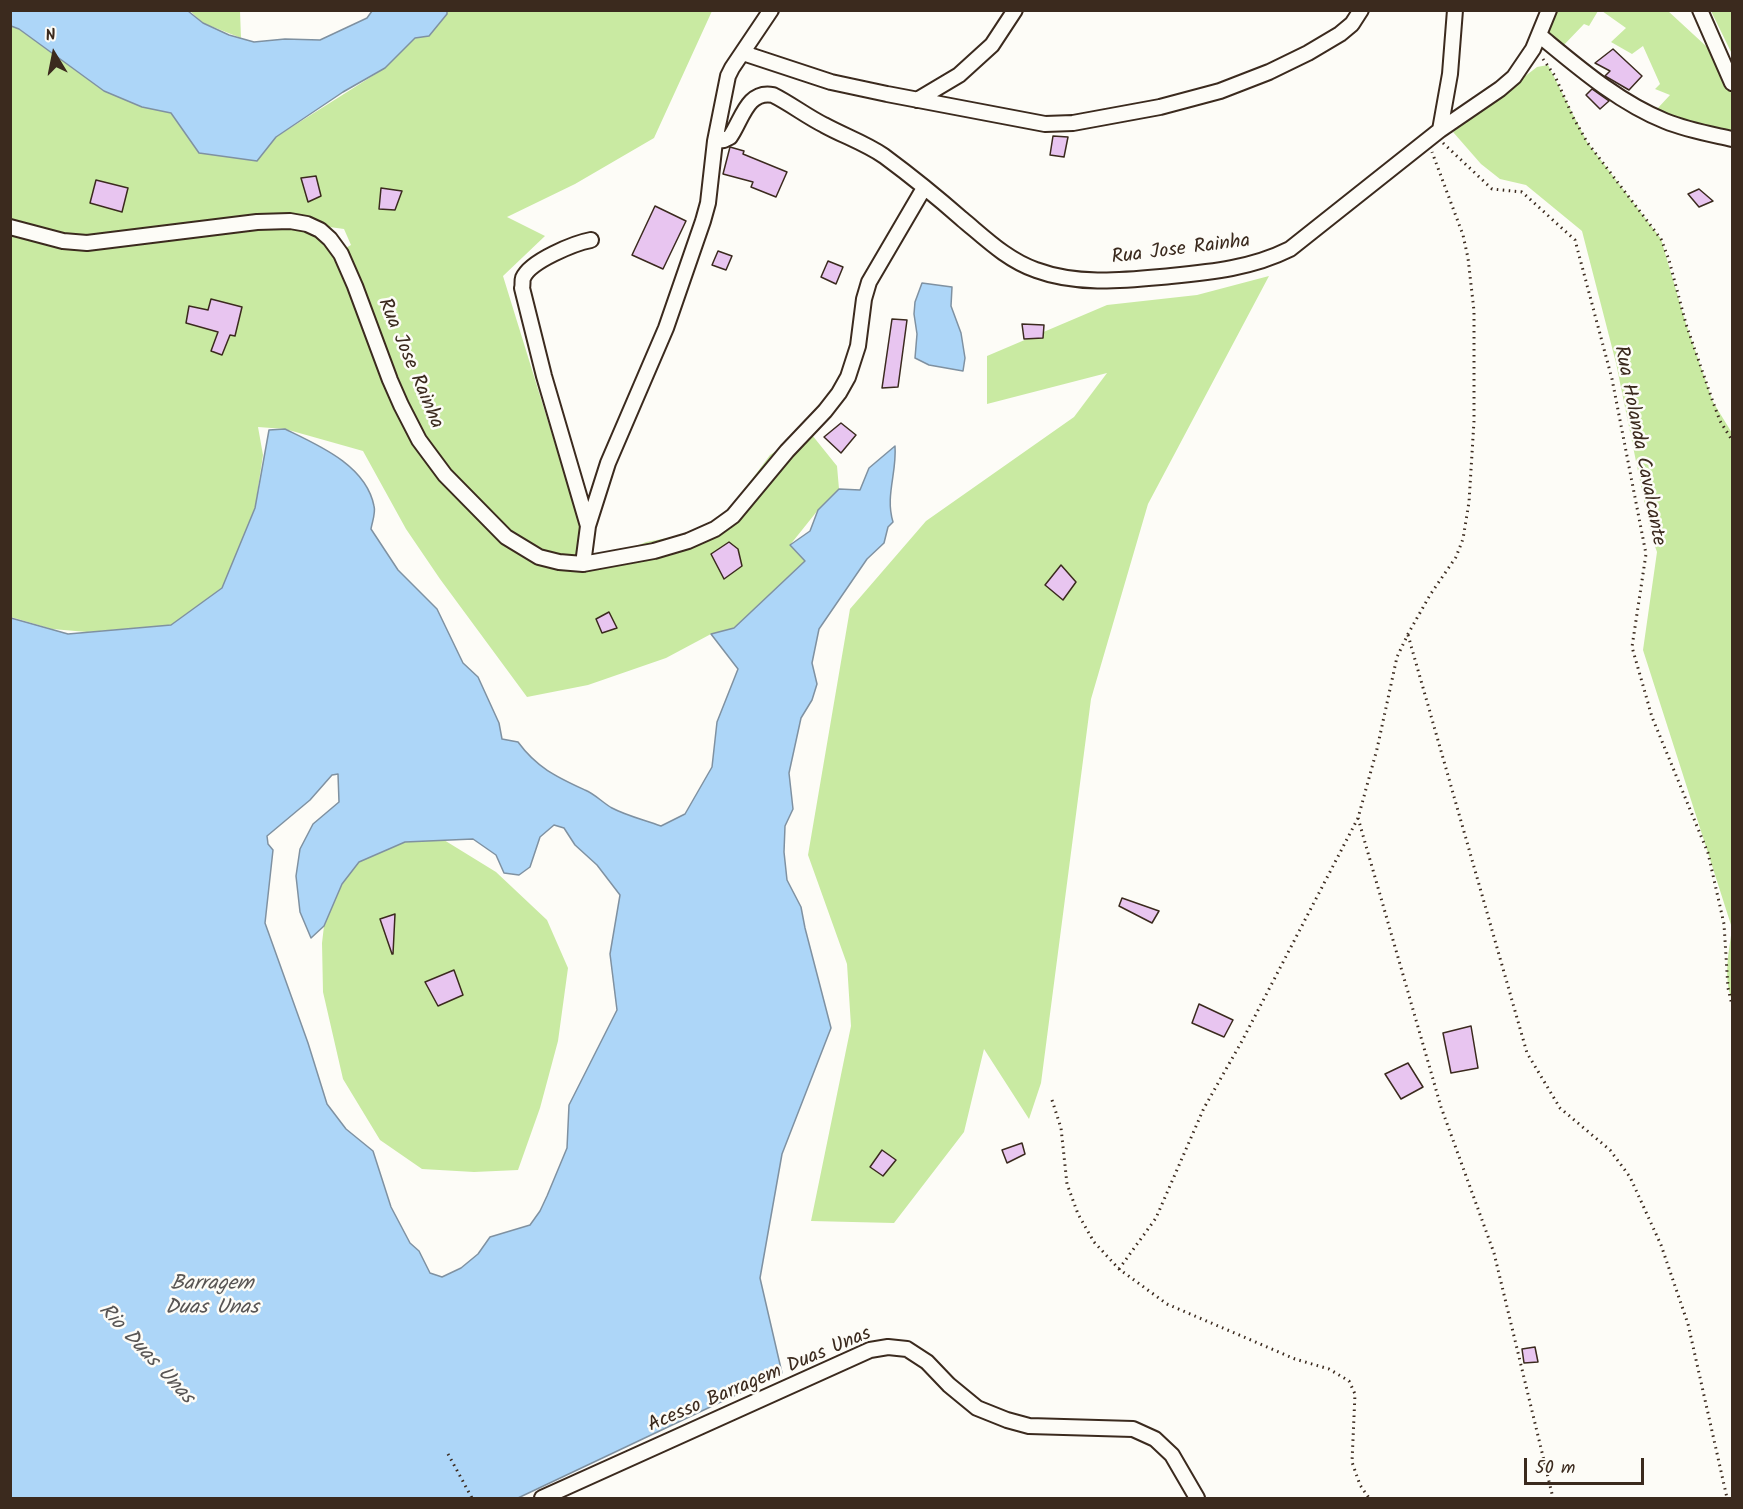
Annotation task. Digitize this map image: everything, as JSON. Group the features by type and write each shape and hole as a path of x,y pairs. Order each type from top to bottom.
{"street":[{"path":"583,564 588,526 608,464 662,338 703,221 708,203 715,141 728,76 771,10"},
{"path":"917,100 959,75 993,45 1015,10"},
{"path":"743,53 831,82 1045,124 1073,123 1103,119 1220,91 1269,72 1340,34 1352,24 1361,10"},
{"path":"1434,135 1450,74 1455,10"},
{"name":"Rua Jose Rainha","path":"715,141 730,137 750,102 758,95 765,93 773,95 827,127 870,146 997,249 1013,260 1035,270 1062,277 1091,280 1166,276 1239,267 1269,259 1290,249 1434,135 1500,89 1514,77 1533,49 1549,10"},
{"path":"1700,10 1732,83"},
{"path":"1539,35 1586,73 1642,111 1686,128 1732,139"},
{"name":"Rua Jose Rainha","path":"10,227 63,241 87,243 257,222 307,224 320,230 341,254 356,286 390,380 406,414 419,440 445,475 506,537 539,557 583,564 654,551 688,541 716,529 733,516 839,393 848,377 858,346 864,299 869,282 924,188"},
{"path":"588,526 543,376 522,288 523,278 529,270 562,249 591,240"},
{"name":"Acesso Barragem Duas Unas","path":"542,1498 870,1350 888,1347 907,1349 927,1362 976,1408 1007,1420 1029,1426 1133,1428 1155,1439 1172,1455 1197,1498"}],"path":[{"path":"1533,49 1551,70 1587,142 1661,239 1686,324 1720,421 1732,440"},
{"path":"1119,1269 1156,1218 1204,1108 1242,1041 1358,818 1377,749 1397,657 1408,634 1456,557 1463,539 1469,502 1474,421 1474,311 1468,258 1434,135"},
{"name":"Rua Holanda Cavalcante","path":"1434,135 1492,189 1522,192 1575,240 1612,379 1646,554 1632,647 1652,717 1708,854 1724,924 1728,988 1732,1005"},
{"path":"1408,634 1527,1053 1560,1108 1610,1150 1630,1177 1656,1235 1689,1324 1726,1498"},
{"path":"1358,818 1441,1107 1494,1253 1553,1498"},
{"path":"1052,1100 1061,1128 1067,1184 1078,1214 1094,1242 1119,1269 1167,1304 1295,1359 1329,1369 1349,1382 1355,1394 1352,1462 1360,1485 1369,1498"},
{"path":"448,1454 472,1498"}],"green space":[{"path":"190,11 240,11 241,38 203,23"},
{"path":"447,11 712,11 654,138 575,184 507,217 545,236 503,276 580,525 577,564 596,563 646,542 715,529 770,455 808,430 837,466 839,489 818,510 790,545 805,561 734,628 711,634 666,658 588,685 527,697 406,529 363,451 285,429 258,427 263,455 255,508 223,588 171,625 87,632 52,629 11,617 10,26 19,29 104,91 142,107 171,113 199,153 276,137 385,68 415,38 429,36","holes":["308,224 344,229 351,245 342,250 423,434 369,324 341,254"]},
{"path":"1554,11 1598,11 1589,26 1584,24 1561,48 1543,34"},
{"path":"1602,11 1668,11 1719,58 1732,92 1732,136 1670,117 1657,109 1670,95 1655,89 1660,84 1643,46 1632,54 1611,42 1626,28"},
{"path":"1711,11 1732,11 1732,54"},
{"path":"1548,65 1587,142 1661,239 1686,324 1713,402 1732,433 1732,928 1643,650 1657,552 1651,535 1616,363 1582,231 1526,185 1500,179 1481,164 1453,132 1537,67"},
{"path":"1269,276 1148,504 1091,699 1041,1083 1029,1119 984,1049 964,1132 894,1223 811,1221 851,1026 847,964 808,855 850,609 926,521 1074,417 1107,373 987,404 987,356 1107,305 1197,295"},
{"path":"444,840 496,872 547,920 568,968 558,1041 540,1108 518,1170 474,1172 422,1169 380,1140 343,1079 323,992 324,926 342,884 359,862 405,842"},
{"path":"1732,928 1732,1000 1727,973"}],"water":[{"path":"10,11 188,11 203,23 229,35 254,42 285,39 320,40 367,18 372,11 447,11 447,14 429,36 415,38 385,68 343,92 276,137 257,161 199,153 171,113 142,107 104,91 19,29 11,26"},
{"path":"922,283 952,287 951,306 961,333 965,358 963,371 929,365 915,358 917,334 915,302"},
{"name":"Barragem Duas Unas","path":"285,429 312,442 339,458 361,479 374,506 371,529 398,570 437,609 463,663 478,677 499,723 502,739 518,742 548,771 589,792 612,808 661,826 685,814 712,767 717,722 738,669 711,634 734,628 805,561 790,545 810,531 818,510 839,489 860,490 869,468 895,446 890,503 893,522 888,527 884,543 867,559 819,629 812,663 817,684 812,700 801,718 789,773 793,809 785,826 784,852 787,880 801,907 831,1028 782,1154 760,1278 782,1373 518,1498 11,1498 11,618 68,634 171,625 222,588 255,508 269,430","holes":["338,774 339,802 313,824 300,849 296,876 300,912 311,938 324,926 342,884 359,862 405,842 473,839 496,855 504,873 519,875 530,867 540,837 554,825 564,828 575,845 597,865 620,895 610,954 617,1010 569,1105 567,1148 547,1196 530,1225 490,1237 478,1254 461,1268 442,1277 430,1273 419,1251 410,1243 391,1207 373,1151 346,1129 327,1104 265,923 273,850 268,844 267,836 310,800 332,775"]}],"building":[{"path":"1613,49 1642,76 1629,90 1605,76 1610,71 1595,63"},
{"path":"1592,89 1609,101 1600,109 1586,95"},
{"path":"1053,136 1068,137 1064,157 1050,155"},
{"path":"730,147 744,151 743,154 787,172 776,197 751,187 753,182 723,174"},
{"path":"316,176 321,196 308,202 301,178"},
{"path":"96,180 128,188 122,212 90,203"},
{"path":"381,188 402,191 395,210 379,209"},
{"path":"1699,189 1713,201 1699,207 1688,194"},
{"path":"655,206 686,221 663,269 632,255"},
{"path":"718,251 732,256 726,270 712,265"},
{"path":"828,261 843,267 836,284 821,277"},
{"path":"211,299 242,307 235,336 230,335 222,355 211,351 218,332 186,323 189,306 208,310"},
{"path":"892,319 907,320 898,387 882,388"},
{"path":"1022,324 1044,325 1043,338 1024,339"},
{"path":"841,423 856,435 841,453 824,437"},
{"path":"729,542 738,549 742,566 724,579 711,554"},
{"path":"1061,565 1076,582 1063,600 1045,585"},
{"path":"609,612 617,628 602,633 596,619"},
{"path":"1122,898 1159,911 1152,923 1119,906"},
{"path":"395,914 393,954 392,954 380,919"},
{"path":"454,970 463,995 438,1006 425,982"},
{"path":"1199,1004 1233,1020 1224,1037 1192,1023"},
{"path":"1471,1026 1478,1068 1451,1073 1443,1033"},
{"path":"1408,1063 1423,1087 1401,1099 1385,1074"},
{"path":"1022,1143 1025,1154 1007,1163 1002,1150"},
{"path":"882,1150 896,1160 883,1176 870,1167"},
{"path":"1535,1347 1538,1362 1524,1363 1522,1349"}],"water label":[{"name":"Rio Duas Unas","path":"145,1355"}]}
